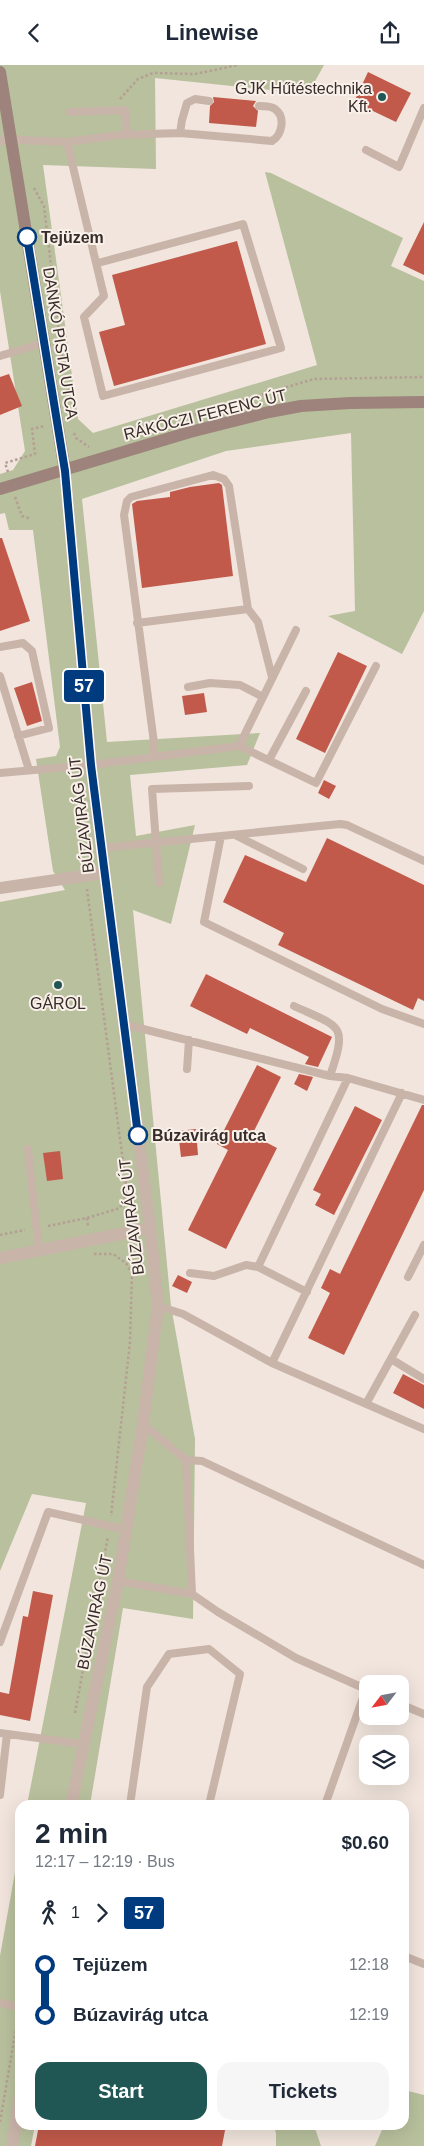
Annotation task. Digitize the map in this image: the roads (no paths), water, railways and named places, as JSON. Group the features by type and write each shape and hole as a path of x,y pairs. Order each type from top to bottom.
{"main road":[{"name":"DANKÓ PISTA UTCA","path":"0,72 5,140 44,343 65,471"},
{"name":"RÁKÓCZI FERENC ÚT","path":"6,487 226,422 301,406 424,402"}],"street":[{"name":"BÚZAVIRÁG ÚT","path":"65,471 91,765 150,1228 158,1306 127,1530 73,1800"},
{"path":"0,888 104,873"},
{"path":"0,1258 150,1228"},
{"path":"12,2146 15,2128"}],"lane":[{"path":"180,133 187,103 195,99 209,101"},
{"path":"5,140 67,142 127,135 180,133 272,141 279,135 282,125 280,114 274,108 259,106"},
{"path":"366,150 399,167 424,108"},
{"path":"70,112 125,109 127,135"},
{"path":"67,142 98,263 104,296 84,317 103,396 280,348 243,224 98,263"},
{"path":"0,356 44,343"},
{"path":"154,757 124,515 127,501 131,497 212,475 224,479 229,486 248,609 258,623 272,677"},
{"path":"137,623 248,609"},
{"path":"240,746 296,631"},
{"path":"0,647 23,643 32,651 44,701 49,728 18,736"},
{"path":"0,773 91,765 240,746 316,783 376,666"},
{"path":"0,676 29,770"},
{"path":"188,687 210,683 240,685 263,697"},
{"path":"269,760 306,691"},
{"path":"159,883 152,789 249,786"},
{"path":"101,848 330,824 347,825 424,861"},
{"path":"235,835 303,869"},
{"path":"221,836 204,921 382,1009 424,1024"},
{"path":"294,1006 332,1023 339,1031 339,1049 330,1076"},
{"path":"123,1023 330,1076 348,1078 424,1100"},
{"path":"187,1069 189,1040"},
{"path":"258,1267 348,1078"},
{"path":"272,1363 402,1093"},
{"path":"28,1149 39,1250"},
{"path":"408,1277 424,1245"},
{"path":"190,1273 214,1276 230,1272 240,1266 258,1267 307,1291"},
{"path":"158,1306 183,1314 272,1363 424,1429"},
{"path":"366,1404 415,1315"},
{"path":"391,1359 424,1379"},
{"path":"142,1423 186,1460 202,1461 424,1565"},
{"path":"186,1460 192,1594"},
{"path":"0,1642 48,1512 127,1530"},
{"path":"118,1581 192,1594 296,1658 359,1686"},
{"path":"131,1800 147,1687 169,1653 209,1649 240,1674 210,1800"},
{"path":"409,1708 424,1714"},
{"path":"327,1800 359,1711"},
{"path":"0,1795 4,1733 83,1744"},
{"path":"409,1958 424,1964"},
{"path":"0,2003 15,2006"}],"place":[{"name":"GJK Hűtéstechnika Kft.","path":"382,97"},
{"name":"Tejüzem","path":"27,237"},
{"name":"GÁROL","path":"58,985"},
{"name":"Búzavirág utca","path":"138,1135"}]}
